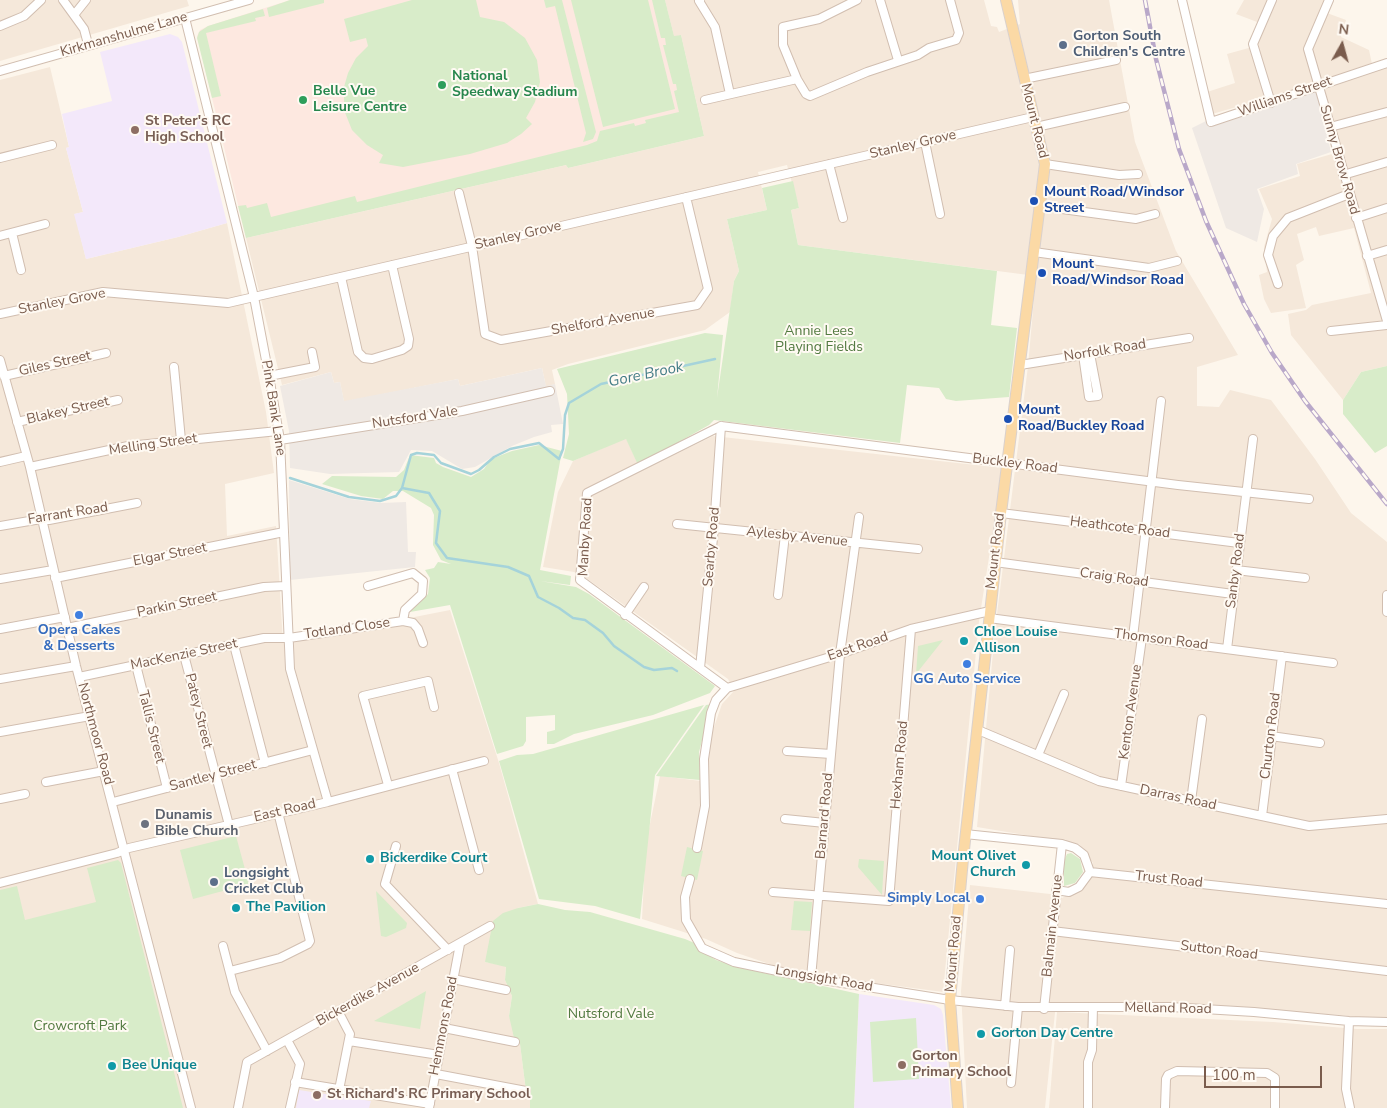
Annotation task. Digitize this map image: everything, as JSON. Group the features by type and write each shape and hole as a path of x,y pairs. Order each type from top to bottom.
{"main road":[{"name":"Mount Road","path":"958,1108 950,1000 965,834 978,730 995,562 1045,164 1006,0"}],"street":[{"path":"0,26 24,16 41,0"},
{"path":"63,0 84,28 88,44"},
{"path":"74,14 86,0"},
{"name":"Kirkmanshulme Lane","path":"0,71 88,44 249,0"},
{"path":"700,0 715,27 730,94"},
{"path":"857,0 819,18 783,27 783,45 797,79 806,94 817,95 867,72 898,60 918,55 929,48 958,38 950,0"},
{"path":"880,0 898,60"},
{"name":"Williams Street","path":"1182,0 1210,122 1387,63"},
{"path":"1271,103 1253,44 1272,0"},
{"name":"Sunny Brow Road","path":"1329,0 1308,49 1387,323"},
{"name":"Pink Bank Lane","path":"185,18 254,297 269,376 280,440 290,669 328,802"},
{"path":"1024,79 1116,60"},
{"path":"705,100 797,79"},
{"name":"Stanley Grove","path":"0,314 103,292 228,302 925,142 1125,107"},
{"path":"1330,127 1387,112"},
{"path":"925,142 940,214"},
{"path":"0,158 52,145"},
{"path":"1343,175 1387,162"},
{"path":"829,164 842,218"},
{"path":"1045,164 1119,175 1138,174"},
{"path":"459,193 472,246"},
{"path":"1278,284 1268,255 1273,236 1288,218 1349,194"},
{"name":"Shelford Avenue","path":"472,246 484,334 501,340 696,305 708,289 686,197"},
{"path":"1040,206 1136,219 1155,214"},
{"path":"1356,218 1387,208"},
{"path":"0,236 45,224"},
{"path":"12,233 20,270"},
{"path":"1367,256 1387,250"},
{"path":"1034,252 1149,268 1177,261"},
{"path":"340,277 358,352 364,358 372,359 402,350 408,346 409,339 392,265"},
{"path":"1331,331 1387,323"},
{"name":"Norfolk Road","path":"1020,365 1189,338"},
{"path":"269,376 315,367 312,352"},
{"name":"Giles Street","path":"4,376 106,353"},
{"path":"1086,354 1098,396 1089,397 1086,354"},
{"name":"Northmoor Road","path":"0,360 30,467 76,666 126,850 191,1108"},
{"path":"174,367 181,440"},
{"path":"0,394 9,392"},
{"name":"Nutsford Vale","path":"280,440 462,411 550,392"},
{"name":"Blakey Street","path":"18,422 118,400"},
{"path":"1133,637 1161,401"},
{"name":"Buckley Road","path":"721,426 1007,464 1309,500"},
{"name":"Searby Road","path":"700,668 714,528 721,426"},
{"name":"Manby Road","path":"721,426 587,492 580,580 625,615 727,688"},
{"name":"Melling Street","path":"30,467 128,446 278,431"},
{"name":"Sanby Road","path":"1226,649 1253,439"},
{"path":"0,462 26,456"},
{"name":"Farrant Road","path":"0,526 137,502"},
{"name":"Heathcote Road","path":"1001,513 1239,543"},
{"name":"Barnard Road","path":"811,978 840,654 859,518"},
{"name":"Aylesby Avenue","path":"677,524 918,549"},
{"name":"Elgar Street","path":"0,579 54,574 284,532"},
{"path":"778,595 785,535"},
{"name":"Craig Road","path":"995,562 1233,594"},
{"path":"1236,570 1305,578"},
{"path":"368,586 414,573 423,581 422,594 405,610 403,621"},
{"name":"Parkin Street","path":"67,628 264,587 286,586"},
{"path":"625,615 644,587"},
{"path":"1387,595 1387,612"},
{"name":"East Road","path":"727,688 840,654 911,629 989,615"},
{"name":"Thomson Road","path":"989,615 1133,637 1333,663"},
{"path":"0,629 65,617"},
{"name":"Totland Close","path":"289,638 403,621 413,623 418,629 423,643"},
{"name":"Hexham Road","path":"818,894 889,901 911,629"},
{"name":"MacKenzie Street","path":"79,677 264,638 289,638"},
{"name":"Kenton Avenue","path":"1121,786 1142,638"},
{"path":"234,645 265,763"},
{"name":"Patey Street","path":"184,656 229,824"},
{"name":"Churton Road","path":"1262,816 1282,656"},
{"name":"Tallis Street","path":"136,665 167,788"},
{"path":"0,679 76,666"},
{"path":"388,786 363,696 428,681 434,707"},
{"path":"697,848 705,806 704,759 711,713 716,700 727,688"},
{"path":"1038,755 1064,694"},
{"path":"0,732 90,716"},
{"path":"1191,801 1202,719"},
{"name":"Darras Road","path":"978,730 1099,781 1121,786 1309,826 1387,819"},
{"path":"1271,736 1320,743"},
{"name":"Santley Street","path":"113,802 313,750"},
{"path":"787,751 831,754"},
{"name":"East Road","path":"0,883 229,824 328,802 484,761"},
{"path":"452,769 479,870"},
{"path":"46,782 104,771"},
{"path":"0,799 25,794"},
{"path":"230,971 280,958 308,944 310,941 278,812"},
{"path":"785,819 825,823"},
{"path":"965,834 1062,844 1075,848 1084,855 1090,872 1079,888 1069,892 1056,890"},
{"name":"Balmain Avenue","path":"1044,1009 1062,844"},
{"path":"396,846 385,884 448,950"},
{"name":"Trust Road","path":"1090,872 1387,904"},
{"name":"Longsight Road","path":"690,879 685,897 686,920 702,948 734,962 811,978 950,1000"},
{"path":"773,892 818,894"},
{"name":"Bickerdike Avenue","path":"238,1108 247,1062 490,926"},
{"name":"Sutton Road","path":"1052,931 1387,972"},
{"name":"Hemmons Road","path":"430,1106 460,944"},
{"path":"223,946 235,992 267,1051"},
{"path":"1005,1006 1010,950"},
{"path":"453,979 506,990"},
{"name":"Melland Road","path":"950,1000 1044,1009 1170,1007 1349,1021 1387,1022"},
{"path":"1011,1084 1018,1007"},
{"path":"1088,1108 1088,1062 1092,1050 1094,1007"},
{"path":"338,1011 350,1034 339,1090"},
{"path":"1349,1021 1346,1089 1350,1108"},
{"path":"444,1028 515,1042"},
{"path":"286,1040 300,1064 290,1108"},
{"path":"349,1041 439,1055"},
{"path":"1165,1108 1166,1080 1168,1075 1177,1071 1267,1073 1275,1078 1275,1108"},
{"path":"436,1074 526,1091"},
{"path":"295,1082 430,1106"}],"shaded area":[{"path":"0,0 187,0 189,6 0,61"},
{"path":"290,0 665,0 674,36 681,35 704,136 568,168 566,165 246,238 197,36 200,30 208,26"},
{"path":"665,0 984,0 991,26 997,27 999,32 1020,24 1018,0 1109,0 1135,142 1176,251 1238,355 1197,367 1197,406 1219,407 1230,390 1271,400 1315,459 1351,513 1387,542 1387,1021 1341,1015 1148,1003 1056,1003 1045,1108 967,1108 961,991 970,885 1050,894 1062,898 1080,888 1093,863 1079,844 977,827 995,630 1028,366 1036,276 798,245 791,210 799,208 787,165 758,172 767,210 727,219 739,271 734,281 730,312 705,330 568,364 552,370 555,384 546,387 542,368 460,386 458,379 344,402 340,382 334,383 331,372 282,385 246,238 566,165 568,168 704,136 681,35 674,37"},
{"path":"1244,0 1325,0 1327,13 1346,20 1341,37 1369,50 1372,64 1387,62 1387,366 1361,372 1343,400 1291,335 1288,314 1306,310 1312,305 1371,293 1354,228 1319,236 1316,227 1297,234 1304,260 1296,265 1306,308 1271,313 1264,299 1259,275 1267,272 1264,247 1272,219 1259,189 1300,176 1297,164 1332,154 1320,83 1212,114 1207,92 1235,83 1227,54 1256,46 1265,25 1236,14"},
{"name":"St Peter's RC High School","path":"170,34 178,37 182,42 227,223 86,259 74,214 83,212 66,148 69,147 62,114 112,101 100,52"},
{"path":"50,67 69,147 66,148 83,212 75,214 86,259 227,223 266,412 274,473 225,484 227,536 276,526 283,643 450,610 499,763 538,904 518,908 485,962 506,966 505,980 512,996 509,1016 520,1044 526,1091 530,1092 530,1108 0,1108 0,80"},
{"path":"1316,90 1331,152 1296,164 1298,174 1257,189 1264,209 1257,242 1226,228 1192,128 1212,118"},
{"path":"542,368 546,386 555,384 563,424 551,425 552,432 512,446 475,467 462,469 432,451 411,450 399,472 330,474 290,468 289,431 280,386 331,372 334,383 340,382 344,401 458,379 460,386"},
{"path":"713,436 1003,468 979,621 943,992 793,972 737,953 706,939 642,919 646,843 660,776 709,782 708,750 713,730 722,704 734,691 728,679 586,578 574,572 543,567 558,492 573,461 626,438 641,471"},
{"path":"289,480 350,499 381,503 406,502 408,552 416,552 415,567 290,580"},
{"name":"Gorton Primary School","path":"859,994 934,1005 941,1009 951,1108 854,1108"},
{"path":"1057,1012 1273,1022 1357,1029 1387,1029 1387,1108 1049,1108"},
{"name":"St Richard's RC Primary School","path":"299,1090 371,1101 369,1108 296,1108"}],"green space":[{"path":"290,0 324,0 324,3 269,17 267,8"},
{"name":"National Speedway Stadium","path":"412,0 476,0 480,17 504,22 525,38 537,60 540,82 535,102 526,118 532,124 521,134 507,143 470,154 403,167 379,163 383,155 367,145 352,130 344,110 344,87 348,73 356,58 368,46 366,38 350,42 344,19"},
{"path":"544,0 562,0 596,132 593,139 583,142 586,133 555,6 546,8"},
{"path":"571,0 648,0 675,109 603,127"},
{"path":"652,0 665,0 674,36 681,35 704,136 568,168 566,165 246,238 238,206 246,205 247,208 267,203 271,217 355,196 357,202 587,145 597,141 600,131 634,123 635,126 646,123 645,120 679,112 674,91 677,90 676,84 673,84 663,45 666,45 665,38 661,38"},
{"path":"263,9 265,16 255,18 256,21 206,33 221,96 212,98 197,38 199,32 208,26"},
{"name":"Annie Lees Playing Fields","path":"793,181 799,208 791,210 798,245 997,271 991,325 1017,328 1009,397 956,401 946,399 939,388 907,385 900,443 714,420 709,425 638,465 626,439 573,461 563,458 569,434 567,394 557,369 705,333 723,335 717,398 734,281 739,271 727,219 767,210 762,188"},
{"path":"1387,366 1387,446 1375,453 1343,414 1343,400 1361,372"},
{"path":"539,445 562,451 540,570 571,576 570,585 540,581 576,587 589,594 715,686 710,693 653,715 574,734 554,744 547,744 547,732 555,730 555,715 526,717 526,741 523,746 497,754 450,605 410,612 428,594 430,578 425,570 434,568 438,562 451,564 441,560 433,545 434,515 431,508 403,491 393,491 383,499 361,496 322,484 332,476 396,477 404,470 410,455 434,458 436,463 443,467 471,477 484,469 491,459 512,451"},
{"path":"943,640 916,674 918,646"},
{"path":"712,704 699,752 700,780 656,776 706,705"},
{"path":"704,705 655,775 640,919 595,906 539,899 499,761 517,755 533,754"},
{"path":"236,836 249,884 193,899 180,850"},
{"path":"687,847 703,851 697,880 681,876"},
{"path":"1071,853 1080,859 1083,872 1075,883 1064,886 1064,861 1067,854"},
{"path":"859,859 884,861 882,895 858,867"},
{"name":"Crowcroft Park","path":"118,860 121,863 183,1108 0,1108 0,890 17,886 25,920 96,902 87,868"},
{"path":"376,891 407,923 406,928 386,937 381,936"},
{"path":"794,901 812,902 810,931 791,930"},
{"name":"Nutsford Vale","path":"538,904 565,910 590,912 685,939 697,944 704,952 716,960 737,967 859,994 854,1108 530,1108 530,1092 526,1091 520,1044 515,1042 509,1016 512,996 505,980 506,967 485,962 493,921 503,913"},
{"path":"426,991 420,1029 374,1021"},
{"path":"916,1018 919,1079 873,1082 870,1022"}],"waterway":[{"name":"Gore Brook","path":"290,478 349,497 380,501 396,496 402,488 411,455 417,453 434,455 441,463 471,474 479,470 494,457 510,449 539,443 559,459 563,449 565,415 569,403 601,384 715,359"},
{"path":"402,488 429,493 440,511 436,543 447,558 508,567 529,576 538,597 573,618 585,620 603,633 614,646 644,667 654,670 672,668 677,671"}],"railway":[{"path":"1145,0 1156,59 1179,149 1206,221 1244,304 1272,353 1305,401 1387,504"}],"place":[{"name":"Gorton South Children's Centre","path":"1063,45"},
{"name":"National Speedway Stadium","path":"442,85"},
{"name":"Belle Vue Leisure Centre","path":"303,100"},
{"name":"St Peter's RC High School","path":"135,130"},
{"name":"Mount Road/Windsor Street","path":"1034,201"},
{"name":"Mount Road/Windsor Road","path":"1042,273"},
{"name":"Mount Road/Buckley Road","path":"1008,419"},
{"name":"Opera Cakes & Desserts","path":"79,615"},
{"name":"Chloe Louise Allison","path":"964,641"},
{"name":"GG Auto Service","path":"967,664"},
{"name":"Dunamis Bible Church","path":"145,824"},
{"name":"Bickerdike Court","path":"370,859"},
{"name":"Mount Olivet Church","path":"1026,865"},
{"name":"Longsight Cricket Club","path":"214,882"},
{"name":"Simply Local","path":"980,899"},
{"name":"The Pavilion","path":"236,908"},
{"name":"Gorton Day Centre","path":"981,1034"},
{"name":"Gorton Primary School","path":"902,1065"},
{"name":"Bee Unique","path":"112,1066"},
{"name":"St Richard's RC Primary School","path":"317,1095"}]}
